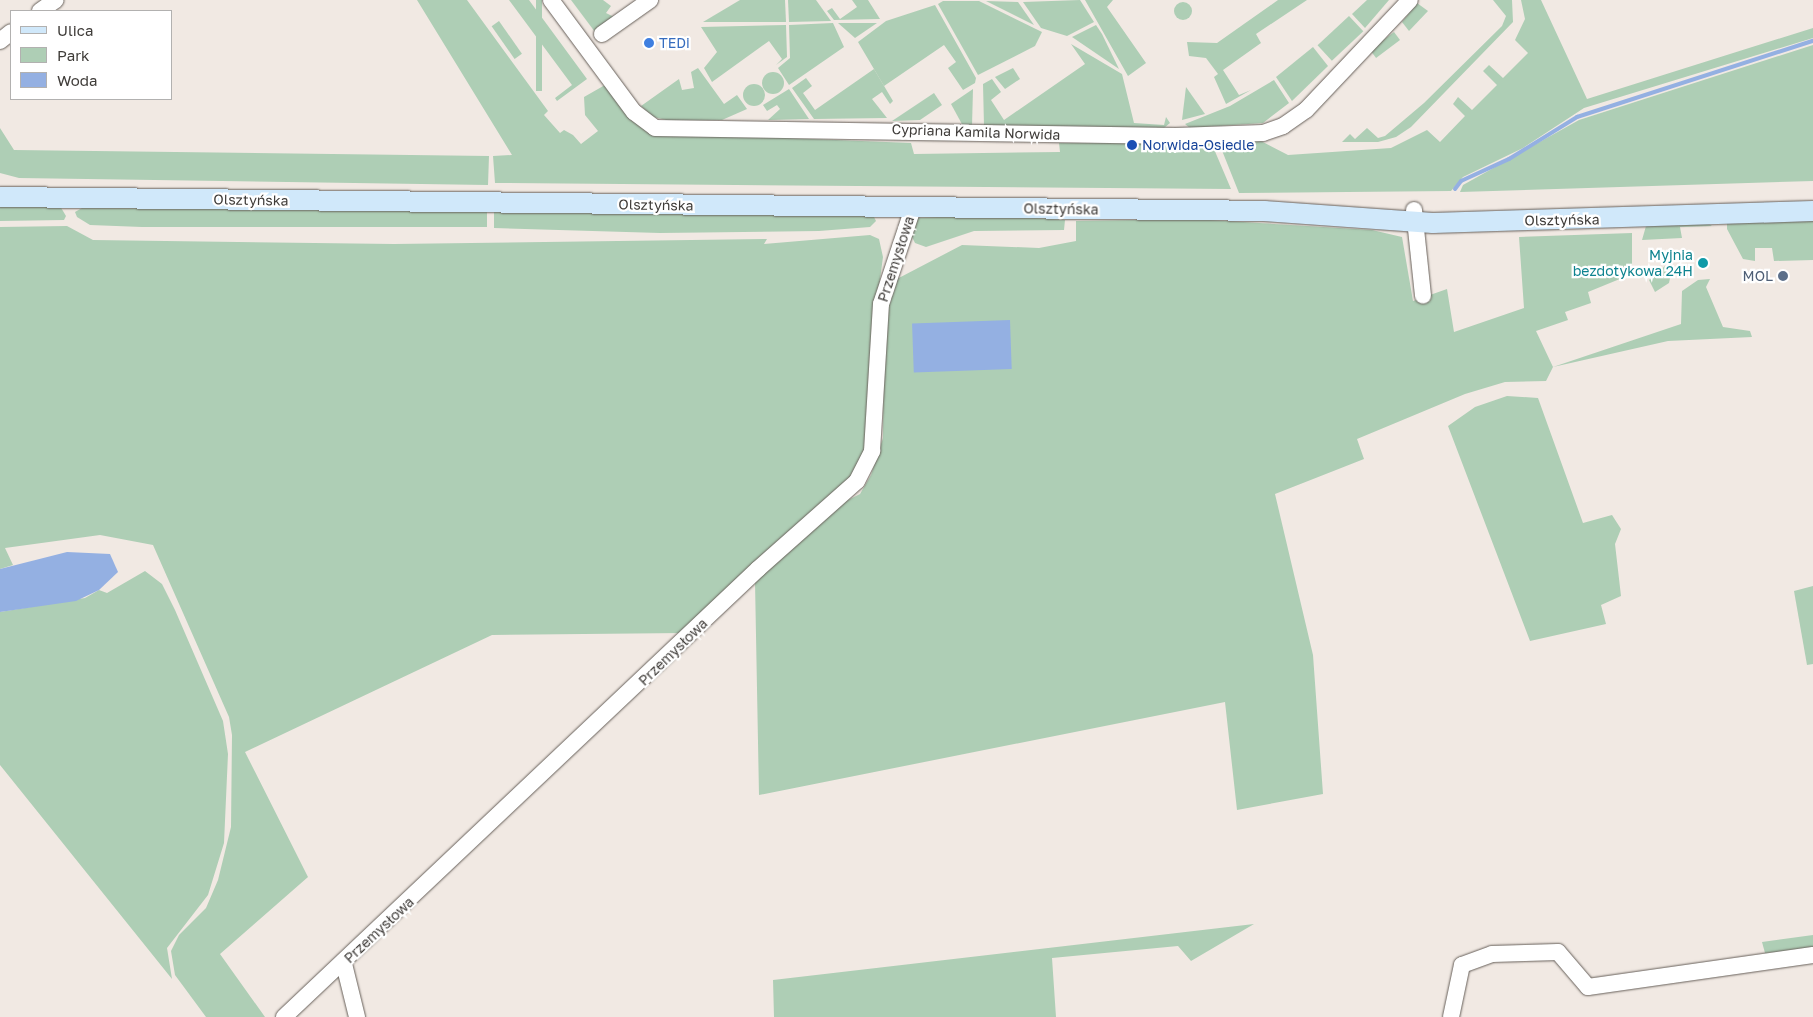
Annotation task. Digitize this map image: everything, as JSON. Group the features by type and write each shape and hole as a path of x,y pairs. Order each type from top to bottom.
{"main road":[{"name":"Olsztyńska","path":"0,197 1414,216 1813,211"},
{"name":"Olsztyńska","path":"1414,216 1813,197"}],"street":[{"path":"41,10 56,0"},
{"name":"Cypriana Kamila Norwida","path":"551,0 634,112 655,128 1176,136 1263,133 1283,126 1306,110 1410,0"},
{"path":"602,34 650,0"},
{"path":"0,41 10,33"},
{"name":"Przemysłowa","path":"284,1017 344,964 758,569 857,481 872,451 881,304 913,208"},
{"path":"1414,216 1423,296"},
{"path":"1450,1017 1462,965 1492,954 1558,952 1588,987 1813,955"},
{"path":"344,964 357,1017"}],"green space":[{"path":"417,0 467,0 548,111 544,115 560,133 564,130 573,135 581,144 598,131 585,115 584,97 605,85 635,122 716,135 911,143 914,154 1060,152 1059,143 1211,142 1231,189 495,183 493,156 512,155"},
{"path":"509,0 529,0 587,79 557,101 555,98 572,85"},
{"path":"536,0 542,0 542,91 536,91"},
{"path":"571,0 603,0 611,6 606,13 614,17 595,32"},
{"path":"740,0 785,0 786,22 703,22"},
{"path":"788,0 816,0 831,21 789,22"},
{"path":"852,0 868,0 880,19 834,20 827,11 832,8 840,19 857,7"},
{"path":"1080,0 1094,22 1067,36 1041,28 1023,2"},
{"path":"1085,0 1113,0 1107,7 1146,63 1128,76"},
{"path":"1278,0 1307,0 1256,34 1261,43 1223,70 1239,95 1251,90 1226,104 1214,77 1218,74 1206,58 1189,56 1187,42 1217,43"},
{"path":"1367,0 1389,0 1365,28 1352,14"},
{"path":"1493,0 1512,0 1513,22 1411,127 1396,137 1378,142 1342,142 1350,134 1355,139 1367,128 1378,138 1385,136 1424,103 1502,26 1506,16"},
{"path":"1521,0 1541,0 1587,99 1813,28 1813,38 1584,108 1523,148 1463,177 1451,191 1239,193 1219,143 1259,140 1288,155 1391,148 1427,130 1440,142 1465,116 1453,104 1458,97 1472,110 1497,85 1483,71 1489,65 1503,78 1528,53 1515,40 1525,19"},
{"path":"943,1 979,1 1042,32 1035,46 978,75 938,4"},
{"path":"986,1 1018,2 1034,25"},
{"path":"1183,2 1189,5 1192,11 1189,17 1183,20 1177,17 1174,11 1177,5"},
{"path":"1417,3 1428,11 1409,31 1402,22"},
{"path":"935,5 976,78 975,83 963,90 948,68 956,62 944,45 884,86 858,42 886,21"},
{"path":"1349,16 1363,31 1332,61 1318,45"},
{"path":"499,21 522,54 515,59 492,26"},
{"path":"833,23 844,47 789,85 778,68 790,58 789,25"},
{"path":"838,23 877,23 855,38"},
{"path":"786,25 787,57 776,65 782,59 769,41 712,82 704,68 717,52 701,27"},
{"path":"1096,25 1102,34 1119,69 1072,37"},
{"path":"1394,32 1400,40 1376,58 1370,50"},
{"path":"1071,44 1122,74 1134,123 1164,125 1166,117 1170,123 1164,128 984,126 983,84 992,79 1001,92 991,100 1004,120 1085,64"},
{"path":"1813,45 1813,181 1460,192 1463,185 1579,120"},
{"path":"1313,47 1328,66 1292,101 1276,77"},
{"path":"698,68 724,104 737,95 747,109 722,120 671,121 653,117 641,106 679,79 682,90 694,88 691,72"},
{"path":"1013,68 1020,79 1005,89 995,77"},
{"path":"874,69 893,101 890,104 882,92 872,99 887,118 814,119 792,88 806,78 812,86 803,93 815,110"},
{"path":"773,72 781,75 784,83 781,91 773,94 765,91 762,83 765,75"},
{"path":"1274,80 1289,103 1263,123 1190,128 1185,124 1230,106"},
{"path":"754,84 762,87 765,95 762,103 754,106 746,103 743,95 746,87"},
{"path":"1186,87 1205,114 1182,120"},
{"path":"789,89 809,119 768,120 780,109 777,105 767,111 763,105"},
{"path":"973,89 972,126 963,126 951,104"},
{"path":"934,93 942,105 920,120 892,121"},
{"path":"0,128 14,150 489,156 488,185 19,178 0,173"},
{"path":"0,204 60,206 66,216 64,220 0,221"},
{"path":"82,208 487,210 487,227 142,227 90,225 77,217 75,212"},
{"path":"494,212 873,215 876,221 870,227 819,231 660,233 494,228"},
{"path":"993,215 1065,220 1064,230 974,231 926,247 915,243 911,235 911,218"},
{"path":"1813,215 1813,260 1774,261 1772,248 1755,248 1755,261 1743,259 1727,229 1727,218"},
{"path":"1194,219 1372,230 1402,237 1413,301 1447,289 1454,332 1524,308 1519,237 1632,233 1632,274 1588,292 1591,303 1565,312 1568,320 1536,331 1553,367 1546,381 1505,382 1465,394 1357,439 1364,459 1275,494 1313,655 1323,794 1237,810 1225,702 759,795 755,582 834,507 860,494 871,475 883,438 884,320 895,280 962,245 1039,248 1076,241 1076,221"},
{"path":"1703,220 1712,226 1680,227 1682,238 1642,240 1646,226"},
{"path":"67,226 93,240 394,244 767,239 764,244 870,235 879,239 883,257 870,353 867,445 850,479 684,633 492,635 245,752 308,877 220,954 265,1017 206,1017 175,975 171,951 179,935 206,908 218,880 231,827 232,735 229,717 153,545 100,535 5,548 13,565 0,569 0,227"},
{"path":"1665,266 1672,269 1669,283 1655,292 1649,280"},
{"path":"1710,279 1706,287 1723,327 1750,331 1752,337 1668,341 1553,367 1681,324 1682,291 1698,280"},
{"path":"1507,396 1538,398 1583,523 1612,515 1621,529 1615,544 1621,596 1601,605 1606,624 1530,641 1448,426 1475,407"},
{"path":"145,571 162,584 175,610 223,721 228,754 224,843 208,895 167,948 172,979 0,765 0,612 85,598 99,590 107,593"},
{"path":"1813,586 1813,664 1807,665 1794,591"},
{"path":"1254,924 1191,961 1178,946 1052,958 1056,1017 774,1017 773,980"},
{"path":"1813,935 1813,949 1765,953 1762,942"}],"water":[{"path":"1010,320 1012,369 914,372 912,323"},
{"path":"67,552 110,554 118,572 99,590 76,601 0,612 0,569"}],"waterway":[{"path":"1455,189 1461,181 1509,159 1577,117 1813,41"}],"place":[{"name":"TEDi","path":"649,43"},
{"name":"Norwida-Osiedle","path":"1132,145"},
{"name":"Myjnia bezdotykowa 24H","path":"1703,263"},
{"name":"MOL","path":"1783,276"}]}
